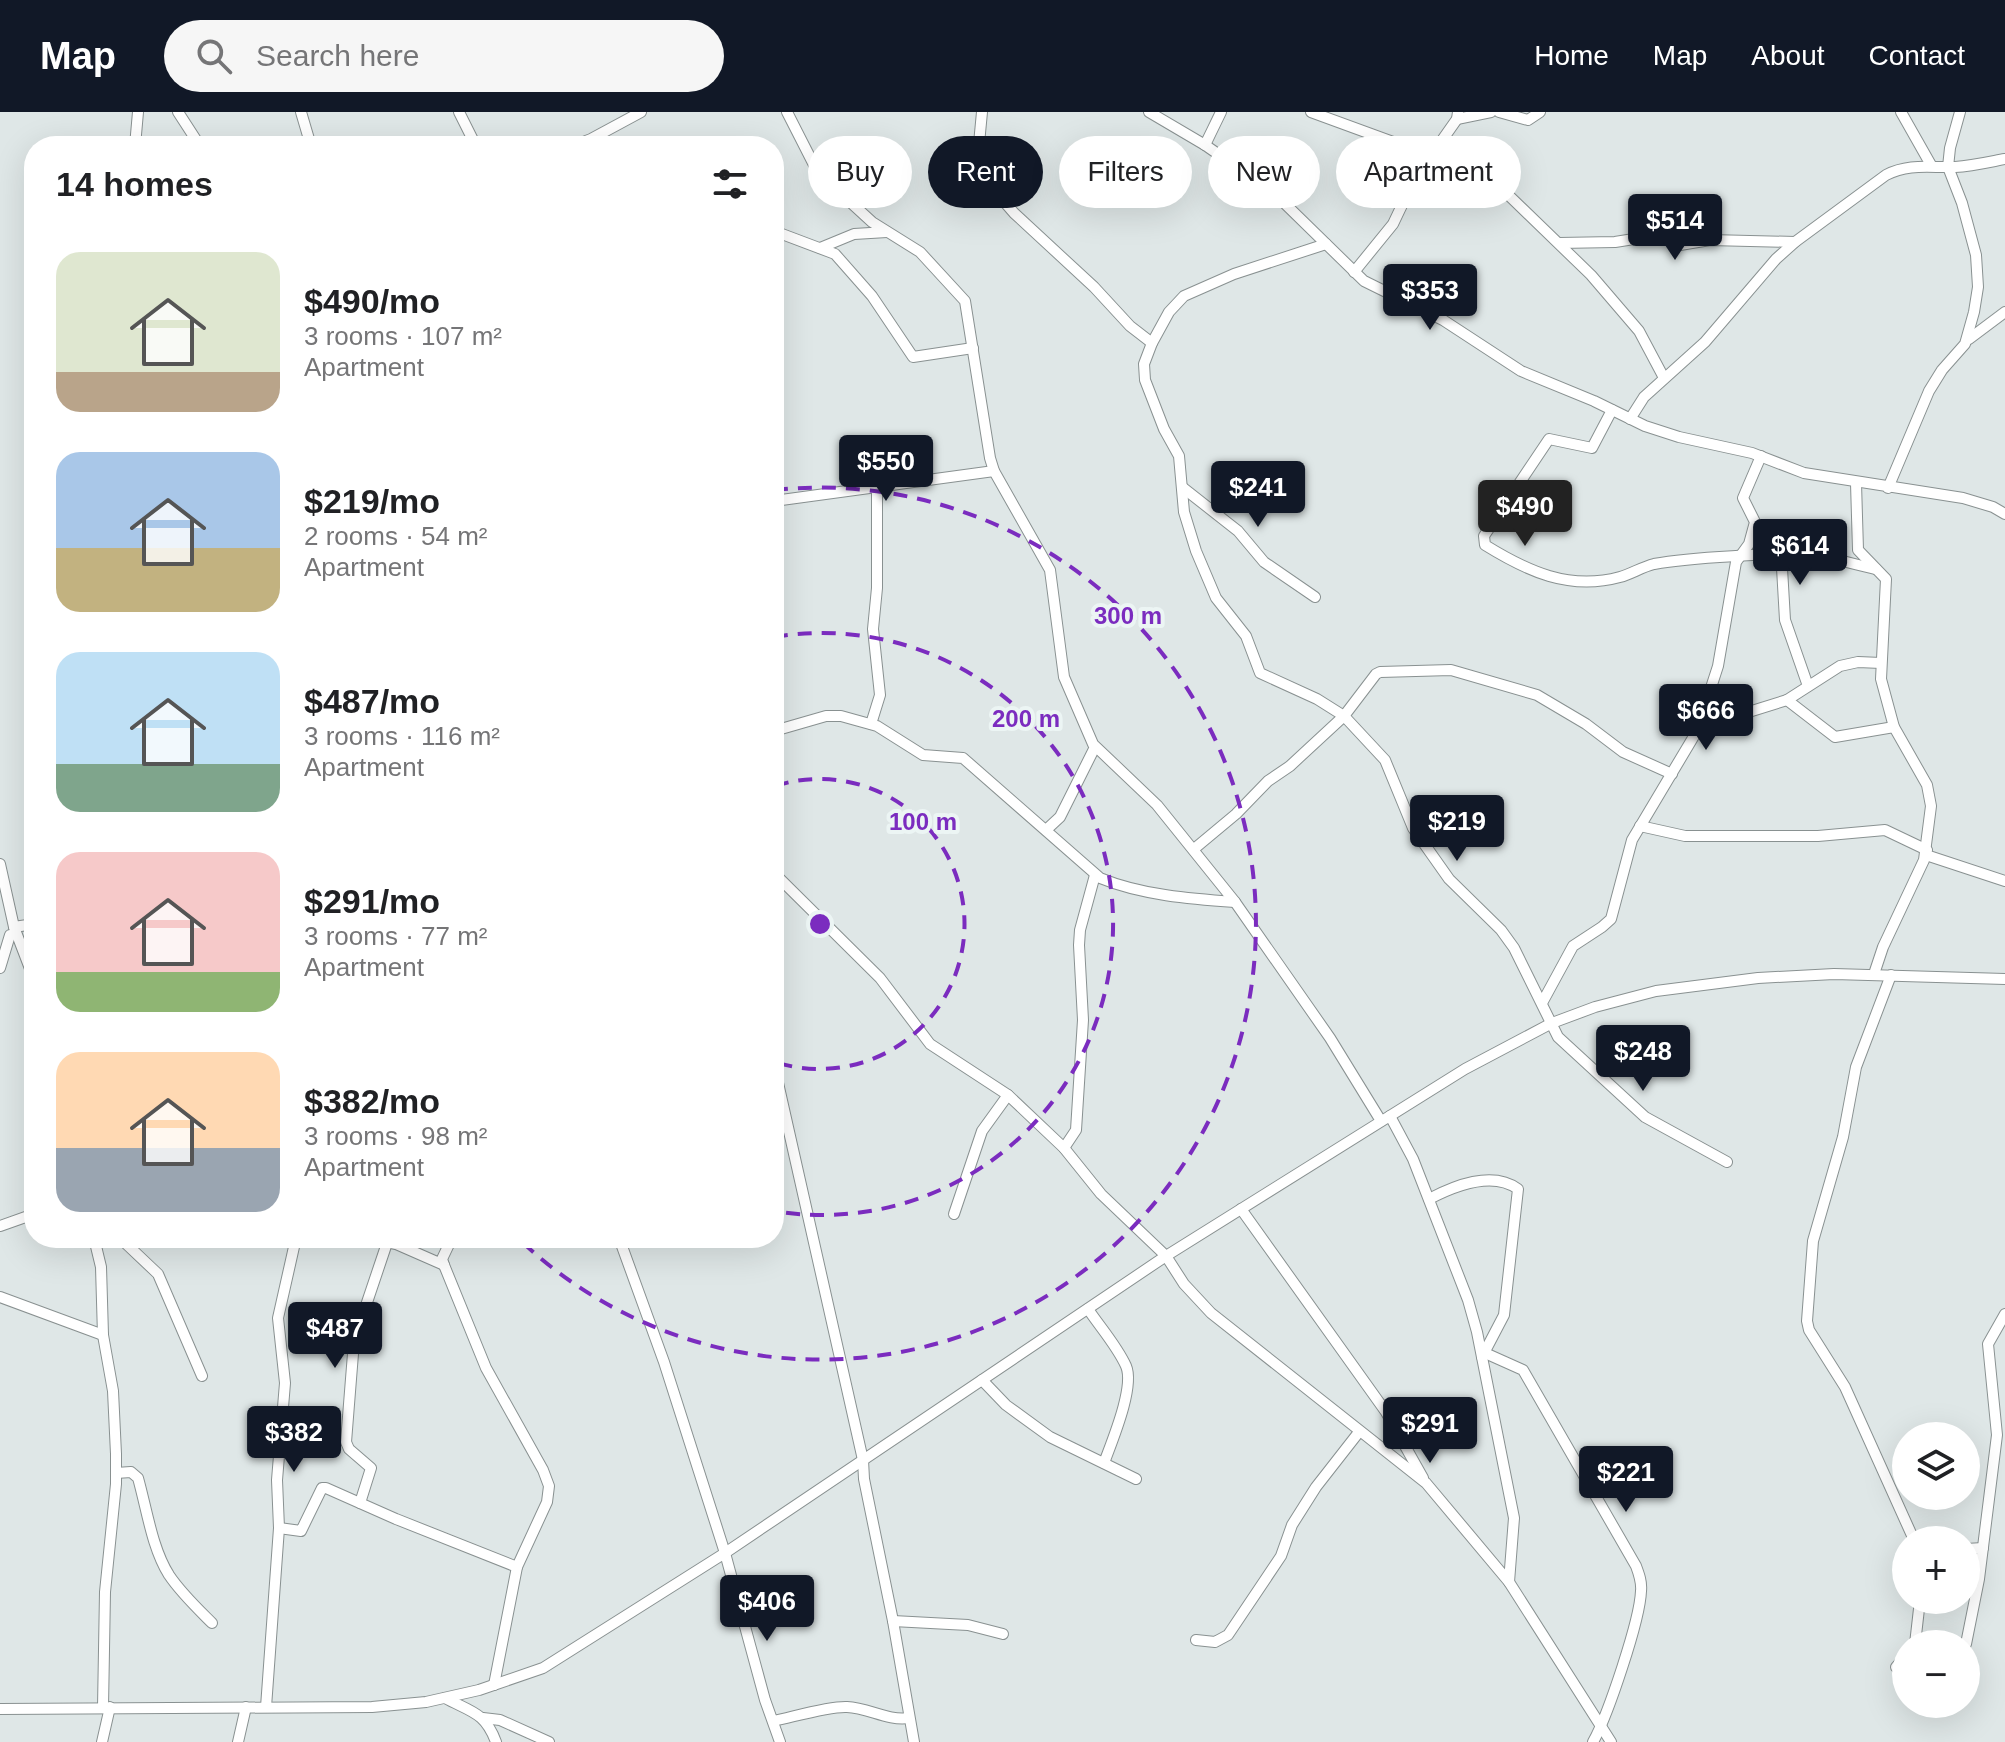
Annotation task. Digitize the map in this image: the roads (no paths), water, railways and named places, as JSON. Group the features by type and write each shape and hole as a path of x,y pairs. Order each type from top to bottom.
{"street":[{"path":"136,136 138,112"},
{"path":"178,112 194,136"},
{"path":"301,112 308,136"},
{"path":"459,112 471,136"},
{"path":"605,136 641,112"},
{"path":"787,112 823,177 862,214 920,252 965,301 990,458 994,471 1050,570 1064,677 1095,747 1157,805 1235,902 1413,1159 1468,1300 1484,1355 1514,1518 1509,1582"},
{"path":"982,112 977,165 981,175 1014,213 1094,287 1130,326 1152,343"},
{"path":"1149,112 1205,145 1274,193 1364,281 1443,320 1521,371 1679,437 1761,456 1804,473 1963,498 2005,514"},
{"path":"1205,145 1221,112"},
{"path":"1311,112 1374,136"},
{"path":"1444,136 1458,115 1491,112"},
{"path":"1499,112 1528,120 1540,112"},
{"path":"1901,112 1931,165"},
{"path":"1960,112 1948,167 1962,203 1976,255 1978,287 1971,329 1965,344"},
{"path":"1630,419 1638,404 1705,342 1751,286 1795,242 1886,175 1895,170 1931,165 1948,167 2005,159"},
{"path":"1521,207 1591,275 1639,331 1664,378"},
{"path":"1354,272 1393,224 1401,208"},
{"path":"820,248 854,234 887,232"},
{"path":"784,235 835,254 864,285 913,357 973,348"},
{"path":"1559,243 1615,242 1659,235 1680,245 1710,240 1795,242"},
{"path":"1326,244 1234,274 1184,296 1169,312 1144,364 1145,380 1164,429 1179,456 1184,512 1216,598 1246,636 1260,673 1317,699 1344,716 1385,760 1413,828 1449,879 1501,930 1558,1037 1631,1106 1660,1126 1727,1162"},
{"path":"1888,488 1929,391 1942,370 1982,328 2005,312"},
{"path":"1612,410 1592,448 1549,439 1484,536 1485,545 1509,560 1567,582 1619,577 1652,565 1785,550 1878,570"},
{"path":"1542,1003 1573,946 1611,919 1624,863 1640,826 1689,748 1701,721 1718,666 1738,556 1749,544 1755,522 1743,498 1761,456"},
{"path":"784,500 994,471"},
{"path":"1856,483 1858,550 1886,579 1881,679 1894,727 1930,795 1926,852 1874,974"},
{"path":"1182,487 1238,531 1264,562 1315,597"},
{"path":"871,724 880,695 873,629 877,588 877,488"},
{"path":"1782,568 1799,552"},
{"path":"1766,554 1782,568 1785,620 1808,686"},
{"path":"1701,721 1739,715 1787,700 1840,666 1858,662 1881,663"},
{"path":"1194,849 1344,716 1380,672 1451,670 1537,695 1586,724 1623,752 1672,774"},
{"path":"1787,700 1835,737 1894,727"},
{"path":"784,728 826,716 841,716 871,724 923,755 963,758 1095,875 1128,887 1235,902"},
{"path":"1046,830 1060,817 1095,747"},
{"path":"1640,826 1685,836 1818,836 1885,830 1926,852 2005,881"},
{"path":"0,864 11,933 24,959"},
{"path":"1064,1148 1076,1130 1083,1020 1080,930 1095,875"},
{"path":"784,883 880,978 930,1044 1008,1095 1064,1148 1101,1194 1166,1256 1189,1290 1211,1313 1426,1483"},
{"path":"0,968 11,933"},
{"path":"0,1709 372,1707 445,1698 543,1668 725,1553 1166,1256 1465,1069 1552,1023 1595,1007 1656,991 1758,978 1874,974 2005,979"},
{"path":"1891,975 1856,1067 1843,1137 1813,1241 1807,1321 1809,1330 1845,1387 1907,1526"},
{"path":"954,1214 982,1131 1008,1095"},
{"path":"784,1109 863,1460 914,1742"},
{"path":"1429,1199 1473,1182 1512,1185 1518,1189 1504,1315 1484,1355"},
{"path":"1241,1209 1386,1412 1426,1483 1509,1582 1611,1742"},
{"path":"0,1226 24,1218"},
{"path":"96,1248 101,1267 103,1335 113,1391 116,1473 105,1592 106,1707 102,1742"},
{"path":"131,1248 158,1274 202,1376"},
{"path":"266,1707 279,1528 277,1480 285,1383 278,1318 294,1248"},
{"path":"360,1503 371,1468 349,1449 346,1442 354,1341 385,1248"},
{"path":"400,1248 444,1265"},
{"path":"447,1248 442,1259 486,1368 549,1486 543,1516 517,1567 494,1685"},
{"path":"623,1248 664,1362 725,1553 780,1742"},
{"path":"0,1297 103,1335"},
{"path":"1088,1309 1116,1349 1128,1375 1123,1412 1104,1463"},
{"path":"1968,1630 1983,1548 1997,1435 1988,1344 2005,1314"},
{"path":"1484,1355 1523,1370 1636,1566 1641,1580 1641,1594 1630,1642 1593,1742"},
{"path":"982,1380 1006,1405 1037,1428 1136,1479"},
{"path":"1196,1640 1215,1642 1228,1635 1281,1556 1292,1525 1316,1487 1359,1432"},
{"path":"116,1473 131,1472 138,1478 160,1557 168,1574 212,1623"},
{"path":"279,1528 301,1531 324,1487 517,1567"},
{"path":"893,1621 968,1625 1003,1634"},
{"path":"445,1698 483,1718 489,1724 496,1742"},
{"path":"773,1721 840,1706 870,1710 896,1720 909,1718"},
{"path":"238,1742 246,1707"},
{"path":"483,1718 500,1720 549,1742"}]}
